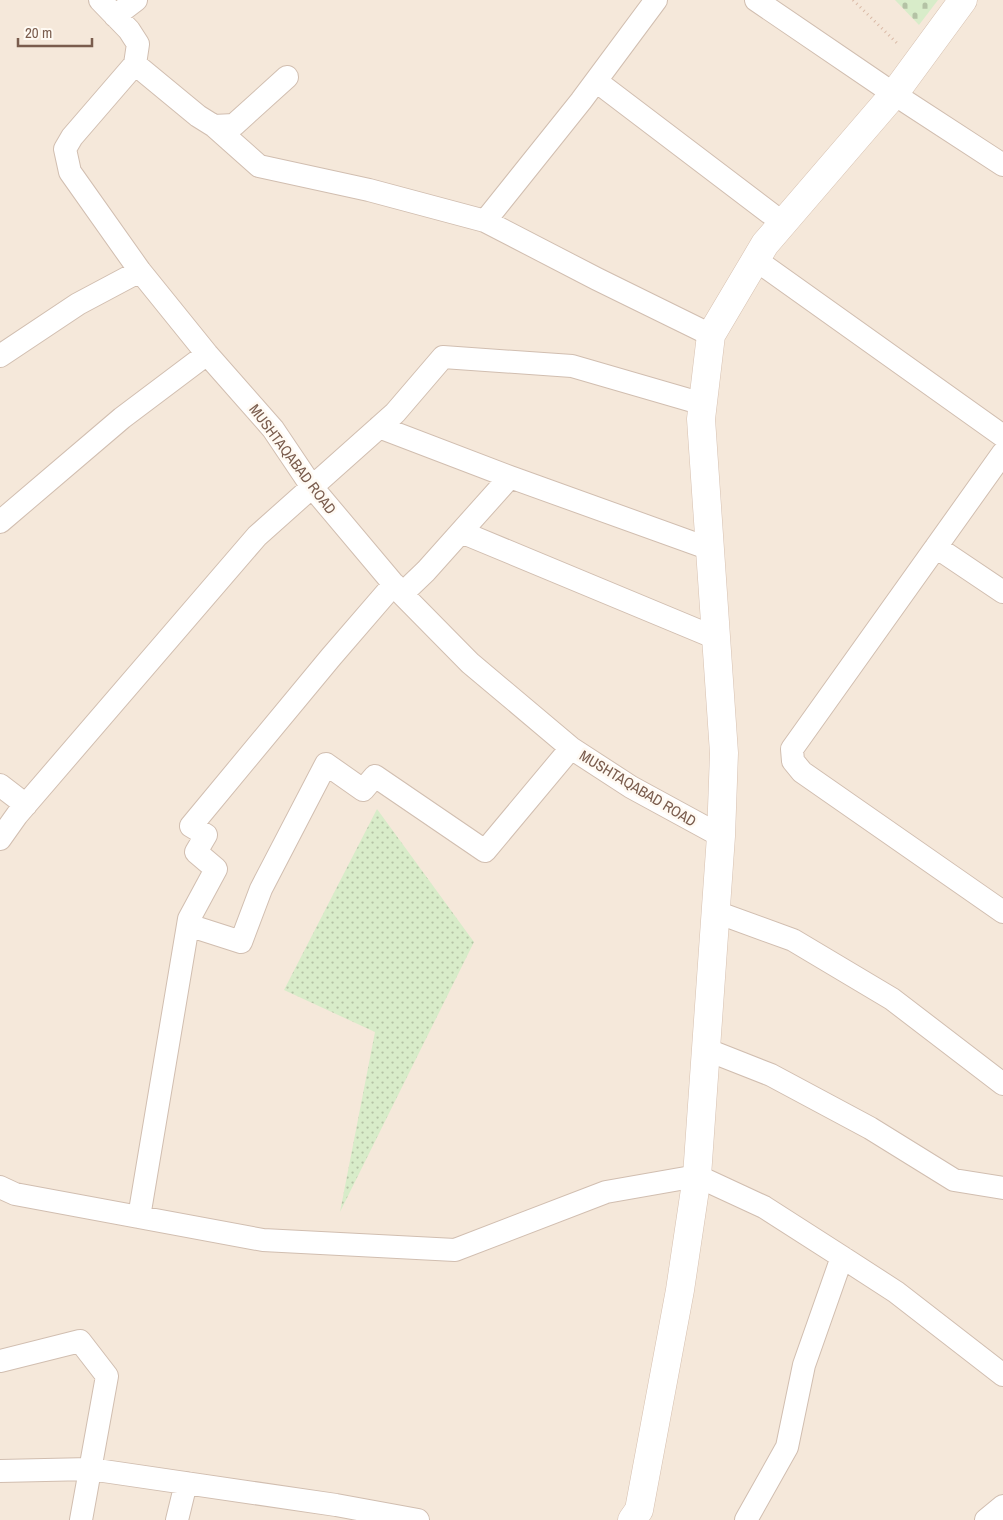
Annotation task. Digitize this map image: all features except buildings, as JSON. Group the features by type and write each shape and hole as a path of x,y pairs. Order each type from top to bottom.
{"street":[{"path":"100,0 129,30 138,44 135,64 198,116 214,126 259,166 369,190 486,221 597,279 711,335"},
{"path":"115,16 136,0"},
{"path":"486,221 596,81 656,0"},
{"path":"756,0 894,94 1003,165"},
{"path":"632,1520 638,1510 680,1290 697,1176 716,912 724,753 701,419 711,335 765,244 894,94 963,0"},
{"name":"MUSHTAQABAD ROAD","path":"135,64 72,137 65,149 70,172 140,271 207,354 273,429 312,487 398,589 470,663 571,748 631,787 721,836"},
{"path":"214,126 234,125 287,76"},
{"path":"596,81 783,223"},
{"path":"756,260 1003,436"},
{"path":"0,356 78,304 140,271"},
{"path":"0,522 122,418 207,354"},
{"path":"0,839 26,805 257,536 395,412 443,357 572,366 703,404"},
{"path":"379,427 510,477 710,549"},
{"path":"1003,453 792,749 793,761 802,772 1003,912"},
{"path":"139,1217 189,919 216,869 196,852 206,835 191,826 331,657 398,589 426,571 510,477"},
{"path":"461,532 716,638"},
{"path":"936,547 1003,592"},
{"path":"188,925 241,942 261,889 326,764 363,790 375,776 485,851 571,748"},
{"path":"0,785 26,805"},
{"path":"716,912 793,940 876,989 892,999 1003,1084"},
{"path":"705,1049 779,1080 870,1128 954,1180 1003,1188"},
{"path":"0,1187 15,1194 263,1240 455,1250 606,1192 697,1176 764,1207 896,1292 1003,1375"},
{"path":"746,1520 787,1447 804,1364 842,1257"},
{"path":"0,1361 80,1340 107,1376 81,1520"},
{"path":"0,1471 90,1469 336,1505 418,1520"},
{"path":"177,1520 186,1483"},
{"path":"986,1520 1003,1506"}],"path":[{"path":"853,0 917,63"}],"shaded area":[{"path":"0,0 1003,0 1003,1520 0,1520"}],"green space":[{"path":"895,0 938,0 919,25"},
{"path":"377,809 474,942 340,1212 375,1032 284,990"}]}
